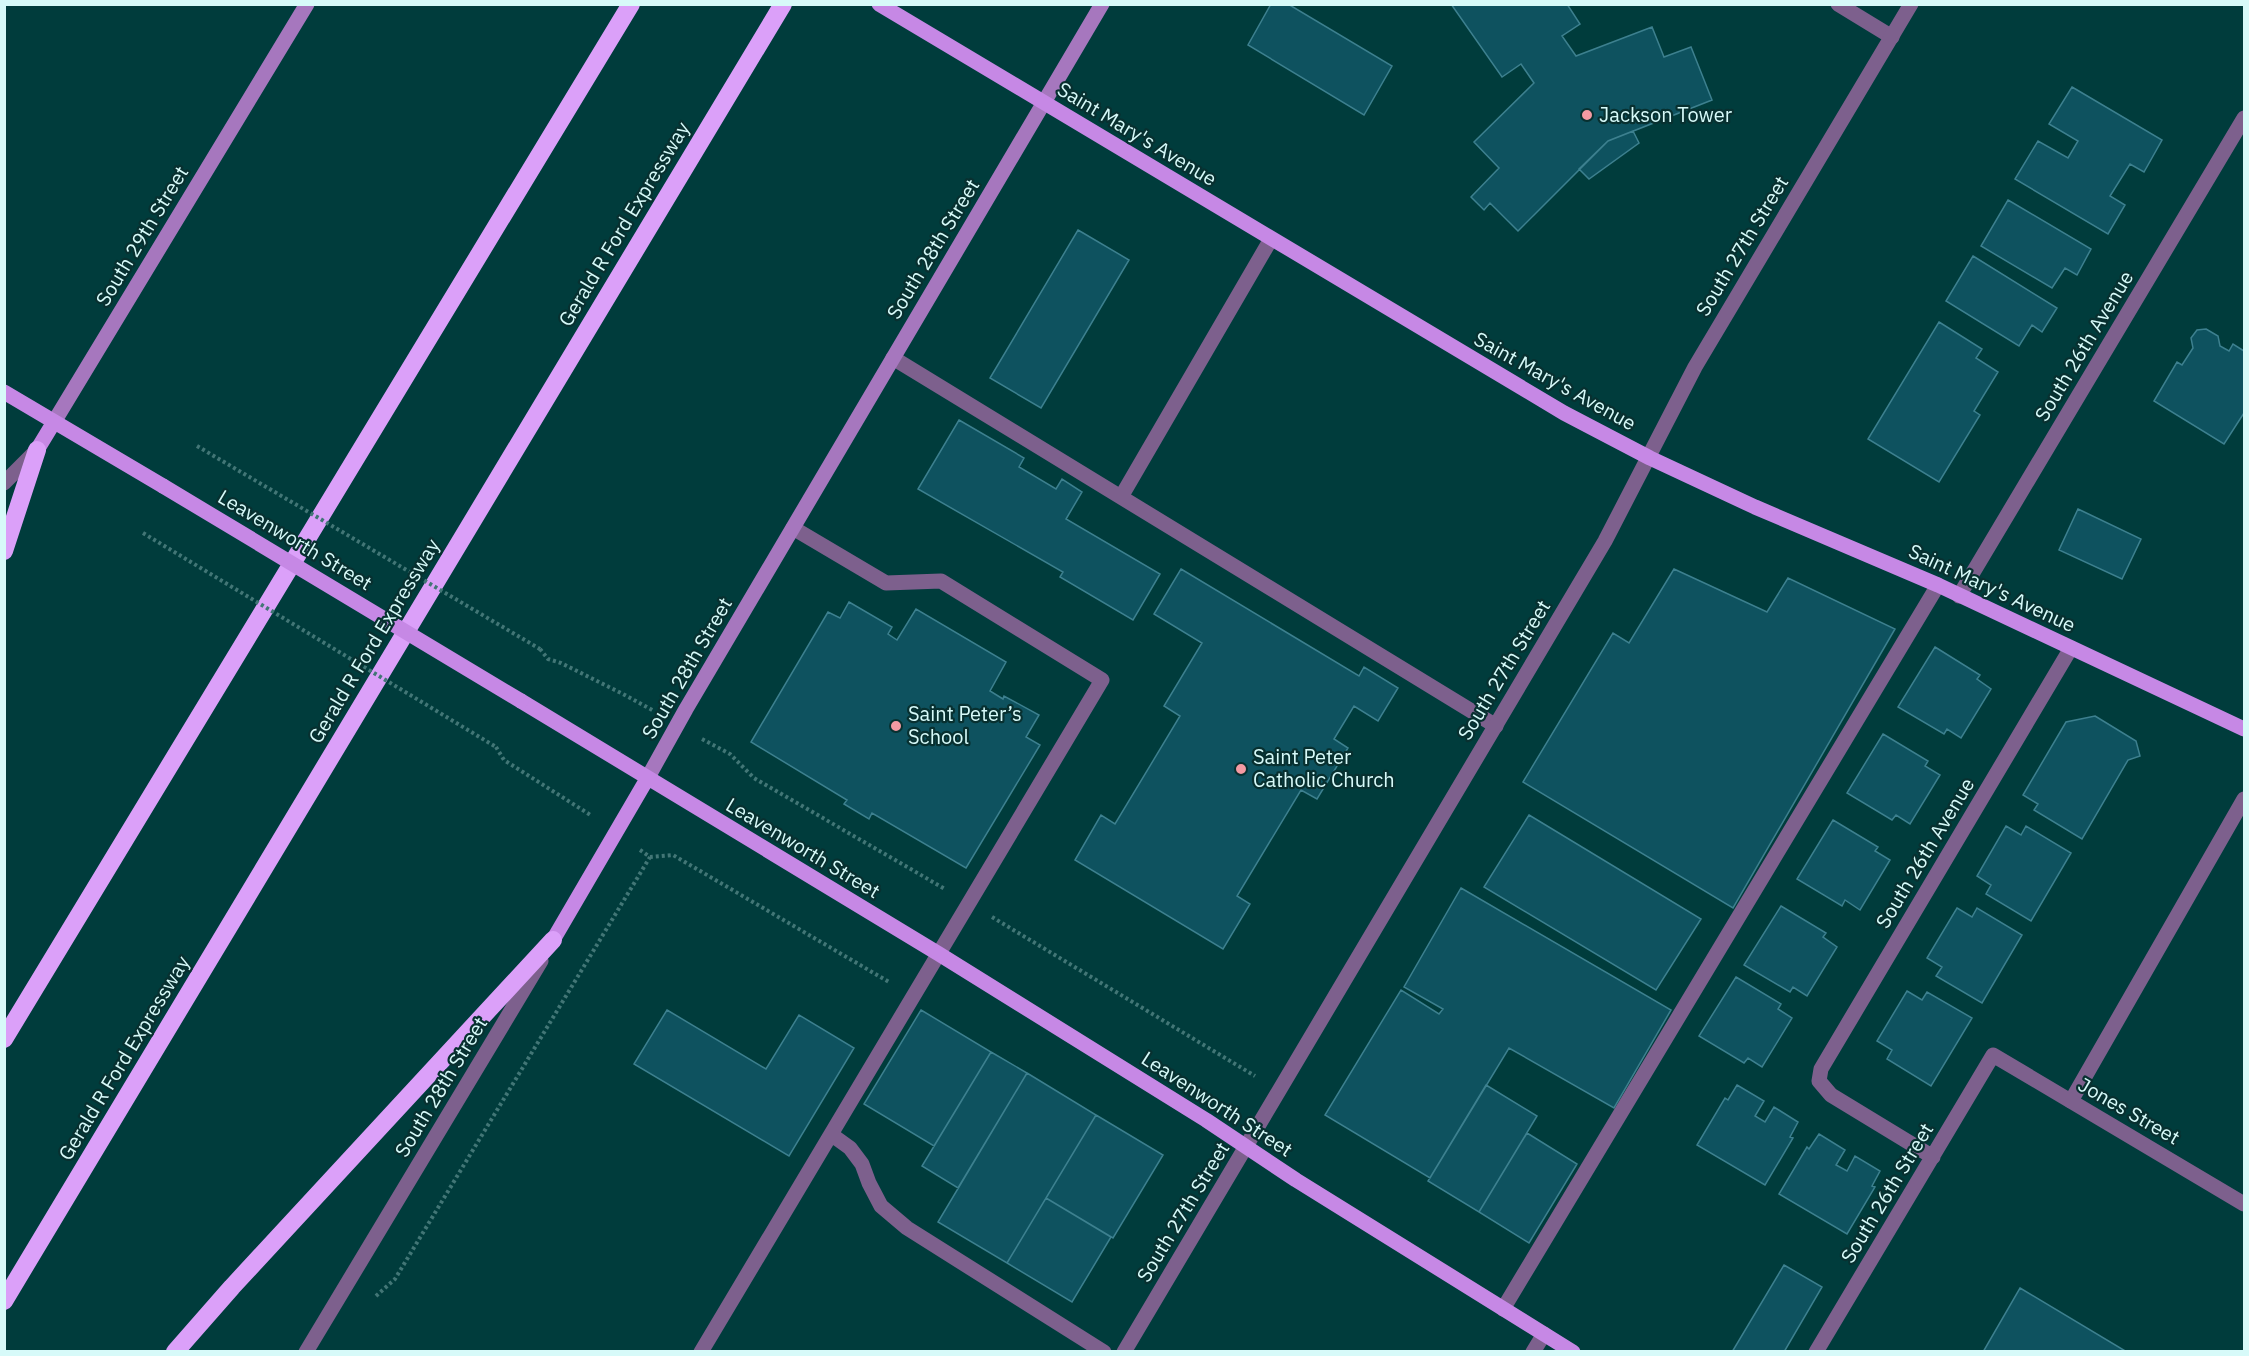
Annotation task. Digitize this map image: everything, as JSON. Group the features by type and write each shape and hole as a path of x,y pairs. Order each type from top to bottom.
{"highway":[{"path":"4,1039 631,4"},
{"name":"Gerald R Ford Expressway","path":"4,1301 783,4"},
{"path":"4,550 36,450"},
{"path":"175,1352 240,1278 553,940"}],"main road":[{"name":"South 29th Street","path":"36,450 307,4"},
{"name":"Saint Mary's Avenue","path":"879,4 1556,409 1650,458 1755,507 1938,585 2071,648 2243,724"},
{"name":"South 28th Street","path":"553,940 677,725 1102,4"},
{"name":"Leavenworth Street","path":"4,392 939,954 1573,1352"}],"street":[{"path":"1839,4 1892,37"},
{"name":"South 27th Street","path":"1124,1352 1605,541 1650,458 1695,367 1911,4"},
{"name":"South 26th Avenue","path":"1959,596 2244,118"},
{"path":"1121,497 1270,239"},
{"path":"893,358 1496,726"},
{"name":"South 29th Street","path":"4,483 36,450"},
{"path":"701,1352 1102,680 940,581 886,583 793,528"},
{"path":"1503,1309 1938,585"},
{"name":"South 26th Avenue","path":"1933,1157 1831,1095 1819,1081 1821,1069 2071,648"},
{"path":"2071,1101 2244,800"},
{"name":"South 28th Street","path":"306,1352 553,940"},
{"name":"Jones Street","path":"1993,1055 2244,1204"},
{"name":"South 26th Street","path":"1816,1352 1993,1055"},
{"path":"832,1135 850,1148 862,1164 881,1206 907,1228 1104,1352"},
{"path":"1533,1352 1544,1334"}],"path":[{"path":"197,446 540,649 548,659 624,693 730,754 754,778 970,903 1279,1091"},
{"path":"143,533 496,747 504,760 616,832 650,857 673,855 914,997"},
{"path":"371,1301 395,1279 650,857"}],"building":[{"path":"1271,4 1288,4 1392,66 1364,115 1248,45"},
{"name":"Jackson Tower","path":"1451,4 1567,4 1580,24 1562,36 1576,56 1652,27 1664,57 1691,47 1712,100 1608,141 1518,231 1490,203 1484,210 1471,197 1499,168 1474,142 1534,83 1521,64 1502,77"},
{"path":"2072,87 2162,140 2144,172 2130,164 2110,196 2125,205 2108,234 2015,179 2038,141 2068,158 2078,141 2049,124"},
{"path":"1633,131 1639,143 1589,179 1579,169 1608,141"},
{"path":"2008,200 2091,249 2077,275 2065,268 2052,288 1981,246"},
{"path":"1078,230 1129,260 1041,408 990,378"},
{"path":"1973,256 2057,308 2042,332 2032,325 2019,346 1946,301"},
{"path":"1939,322 1982,349 1976,358 1998,372 1974,411 1980,415 1939,482 1868,439"},
{"path":"2206,329 2218,336 2220,346 2229,351 2233,344 2244,351 2244,413 2224,444 2154,401 2177,362 2182,365 2193,348 2191,338 2197,330"},
{"path":"959,420 1024,458 1019,467 1056,489 1062,479 1082,492 1066,519 1160,574 1133,620 1060,577 1063,572 918,489"},
{"path":"2078,509 2141,539 2122,579 2059,550"},
{"name":"Saint Peter Catholic Church","path":"1181,569 1359,676 1364,667 1398,688 1378,721 1354,706 1334,739 1348,748 1317,799 1301,790 1237,896 1250,904 1223,949 1075,860 1101,815 1115,824 1180,716 1164,706 1202,643 1154,614"},
{"path":"1674,569 1767,612 1788,578 1895,629 1733,908 1523,782 1613,633 1629,643"},
{"name":"Saint Peter’s School","path":"849,602 892,627 888,634 897,640 916,609 1006,662 990,691 1039,715 1026,737 1040,745 966,868 872,813 869,819 844,804 847,800 751,742 828,612 840,618"},
{"path":"1935,647 1980,675 1977,679 1991,689 1961,738 1947,729 1944,734 1898,707"},
{"path":"2095,716 2136,741 2140,756 2128,760 2082,839 2034,810 2038,804 2023,795 2066,722"},
{"path":"1883,734 1928,761 1925,766 1940,775 1910,824 1896,815 1892,820 1847,793"},
{"path":"1529,815 1701,919 1656,990 1484,887"},
{"path":"1833,820 1878,847 1875,851 1890,860 1860,910 1845,900 1842,906 1797,879"},
{"path":"2006,826 2021,835 2026,826 2071,853 2031,921 1986,894 1991,885 1977,876"},
{"path":"1461,888 1671,1010 1614,1108 1509,1048 1430,1178 1325,1115 1401,990 1439,1014 1443,1009 1404,987"},
{"path":"1781,906 1826,933 1823,937 1837,947 1807,996 1793,987 1790,992 1744,965"},
{"path":"1957,908 1972,917 1977,908 2022,935 1982,1003 1936,976 1942,967 1927,958"},
{"path":"1736,977 1781,1004 1778,1009 1792,1018 1762,1067 1748,1058 1744,1063 1699,1036"},
{"path":"1907,991 1922,1000 1927,992 1972,1018 1931,1086 1887,1059 1892,1050 1877,1041"},
{"path":"667,1010 766,1069 799,1015 854,1048 789,1156 634,1064"},
{"path":"921,1010 991,1052 934,1146 864,1104"},
{"path":"991,1052 1027,1073 958,1188 922,1166"},
{"path":"1027,1073 1096,1115 1007,1263 938,1222"},
{"path":"1486,1085 1537,1116 1479,1212 1428,1181"},
{"path":"1737,1085 1764,1101 1755,1116 1765,1122 1774,1107 1798,1122 1790,1137 1793,1138 1765,1185 1697,1145 1725,1098 1728,1100"},
{"path":"1096,1115 1163,1155 1113,1238 1046,1198"},
{"path":"1527,1133 1577,1164 1529,1243 1479,1212"},
{"path":"1819,1134 1845,1150 1836,1165 1847,1171 1855,1156 1880,1171 1872,1186 1875,1187 1847,1234 1779,1194 1807,1147 1809,1149"},
{"path":"1046,1198 1111,1237 1072,1302 1007,1263"},
{"path":"1784,1265 1822,1287 1784,1352 1732,1352"},
{"path":"2020,1288 2127,1352 1983,1352"}],"place":[{"name":"Jackson Tower","path":"1587,115"},
{"name":"Saint Peter’s School","path":"896,726"},
{"name":"Saint Peter Catholic Church","path":"1241,769"}]}
